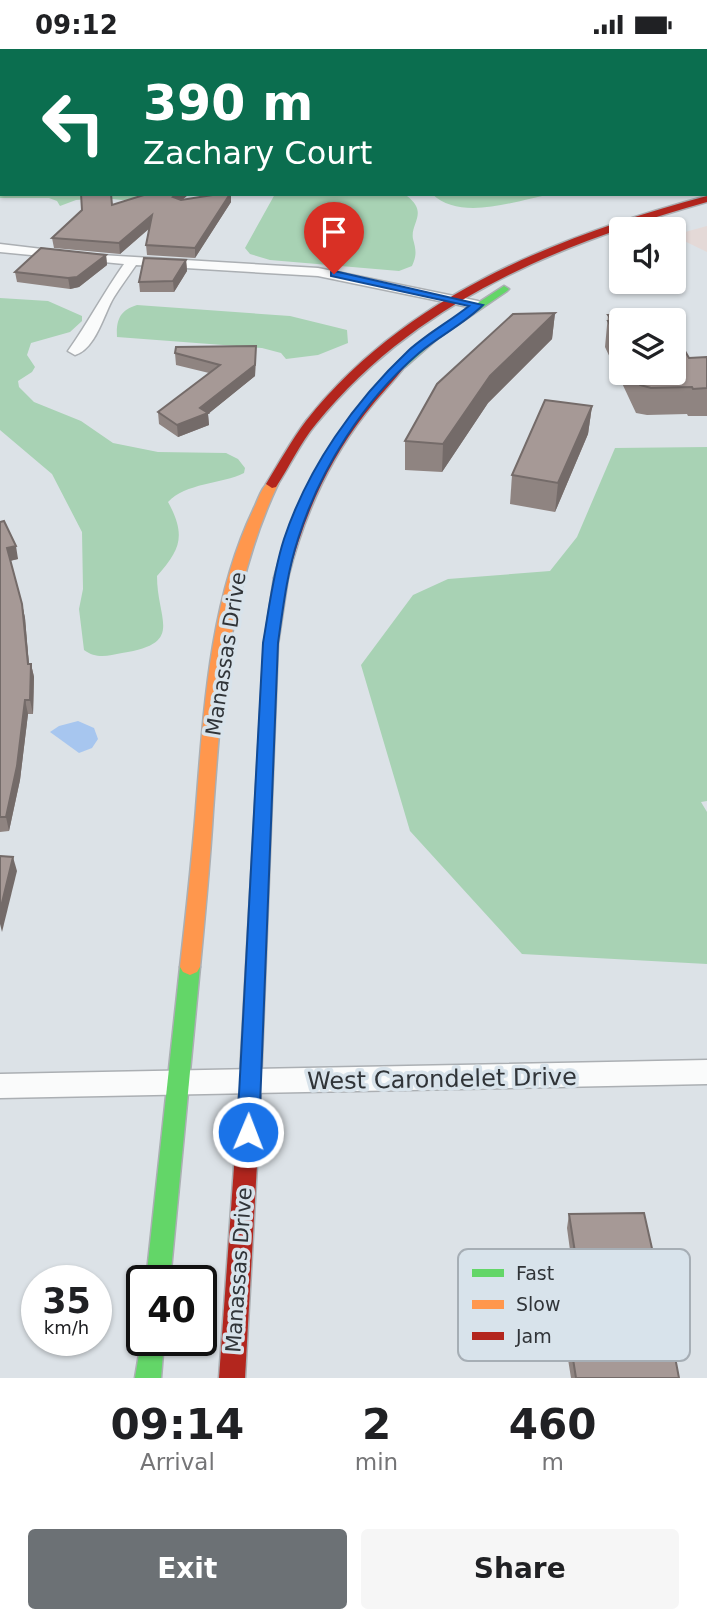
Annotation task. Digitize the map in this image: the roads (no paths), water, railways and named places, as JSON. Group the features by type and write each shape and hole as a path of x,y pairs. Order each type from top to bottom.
{"street":[{"name":"Manassas Drive","path":"160,1265 228,610 240,561 274,479 312,418 386,344 445,301 491,275 559,243 638,216 707,199"},
{"path":"685,217 707,211"},
{"name":"Manassas Drive","path":"232,1378 271,643 279,587 290,541 304,502 320,471 362,405 415,351 472,309 527,276 609,241"},
{"path":"0,248 47,255 318,272 390,285 472,309"},
{"path":"75,351 90,332 107,297 133,261"},
{"name":"West Carondelet Drive","path":"0,1086 707,1072"},
{"path":"148,1378 150,1356"}],"water":[{"path":"78,721 94,728 98,739 92,748 79,753 50,732 59,726"}]}
